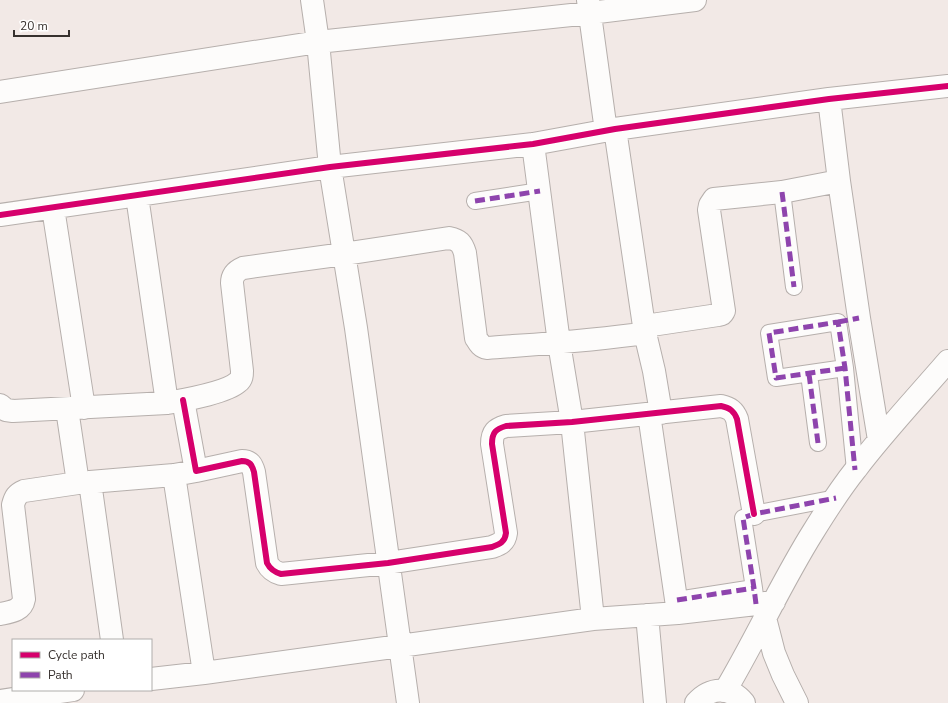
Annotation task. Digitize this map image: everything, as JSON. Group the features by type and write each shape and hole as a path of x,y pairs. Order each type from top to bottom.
{"street":[{"path":"312,0 318,42 330,167 356,328 408,703"},
{"path":"0,92 318,42 589,7 695,0"},
{"path":"589,7 645,330 654,371 655,413 678,606"},
{"path":"0,215 330,167 533,144 610,130 829,99 948,86"},
{"path":"829,99 839,181 859,318 879,440"},
{"path":"533,144 559,343 572,422 593,618"},
{"path":"0,405 6,410 13,411 76,409 175,402 218,391 238,382 242,377 232,283 232,279 236,272 243,268 449,238 456,239 463,247 476,338 480,345 487,348 609,339 722,314 724,308 709,210 710,205 714,200 782,192 839,181"},
{"path":"474,201 540,191"},
{"path":"782,192 794,287"},
{"path":"137,196 175,402 190,434 196,471"},
{"path":"53,208 84,482 112,639"},
{"path":"846,368 776,378 769,333 859,318"},
{"path":"838,322 846,368 855,470"},
{"path":"725,691 741,664 762,603 796,561 813,532 855,470 879,440 948,361"},
{"path":"809,374 818,443"},
{"path":"0,614 20,608 24,604 13,512 14,498 19,494 24,491 84,482 174,475 242,461 247,461 250,463 254,472 267,563 270,569 281,574 388,563 492,547 503,542 506,533 492,438 498,429 506,426 572,422 721,406 732,410 737,419 754,514"},
{"path":"174,475 204,673"},
{"path":"797,703 774,653 743,518 754,514 836,498"},
{"path":"152,679 400,646 593,618 647,615 678,606 762,603"},
{"path":"647,615 656,703"},
{"path":"696,703 701,697 717,690 733,694 740,698 744,703"},
{"path":"0,701 66,691"}],"marked path":[{"path":"475,201 540,191"},
{"path":"782,192 794,287"},
{"path":"838,322 859,318"},
{"path":"845,368 776,378 769,333 838,322 845,368 855,470"},
{"path":"809,374 818,443"},
{"path":"756,604 743,518 754,514 836,498"},
{"path":"677,600 754,588"}],"cycle path":[{"path":"0,215 330,167 533,144 615,129 829,99 948,86"},
{"path":"183,400 196,471 242,461 251,465 254,472 267,563 272,570 281,574 388,563 492,547 500,544 505,539 506,533 492,440 495,432 506,426 572,422 721,406 727,408 733,412 737,419 754,514"}]}
